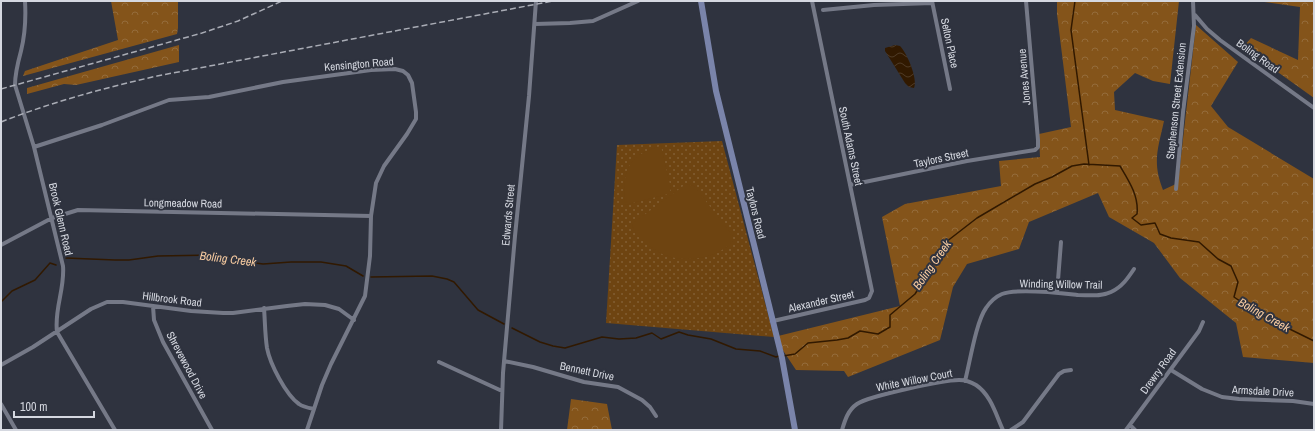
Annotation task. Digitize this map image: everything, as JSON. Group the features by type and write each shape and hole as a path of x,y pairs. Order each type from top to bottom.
{"street":[{"name":"Brook Glenn Road","path":"25,1 26,16 24,34 15,83 34,147 64,273 63,287 56,319 57,332"},
{"name":"Edwards Street","path":"501,430 504,361 536,1"},
{"path":"535,24 593,21 638,1"},
{"name":"Taylors Road","path":"701,1 716,91 780,347 795,430"},
{"name":"South Adams Street","path":"812,1 872,294"},
{"name":"Jones Avenue","path":"1026,1 1038,140 1038,147 1035,150"},
{"name":"Stephenson Street Extension","path":"1176,189 1194,15 1193,1"},
{"path":"823,10 874,5 932,2"},
{"name":"Selton Place","path":"932,2 950,89"},
{"name":"Boling Road","path":"1194,15 1206,29 1220,40 1314,108"},
{"name":"Kensington Road","path":"34,147 137,113 169,100 209,98 283,82 350,73 395,69 406,73 411,80 416,116 407,134 379,175 374,192 370,256 366,291 363,302 331,364 307,430"},
{"name":"Taylors Street","path":"850,185 967,161 1035,150"},
{"name":"Longmeadow Road","path":"1,245 52,218 69,212 88,210 372,216"},
{"path":"1057,293 1061,242"},
{"name":"Winding Willow Trail","path":"965,381 980,319 986,306 991,301 1002,294 1010,292 1057,293 1089,296 1107,294 1117,289 1134,269"},
{"name":"Alexander Street","path":"773,321 865,300 872,294"},
{"name":"Hillbrook Road","path":"1,365 57,332 91,309 104,303 123,302 191,311 223,313 305,304 325,305 339,309 354,320"},
{"name":"Shrevewood Drive","path":"153,306 154,320 163,342 212,430"},
{"path":"264,308 267,348 272,364 292,398 298,404 314,409"},
{"name":"Drewry Road","path":"1126,430 1199,331 1203,322"},
{"path":"57,332 115,430"},
{"name":"Bennett Drive","path":"504,361 533,367 584,382 618,387 642,400 650,407 656,416"},
{"path":"439,362 502,391"},
{"path":"1010,430 1023,422 1059,374 1064,371 1071,370"},
{"name":"Armsdale Drive","path":"1170,370 1202,389 1222,397 1281,400 1314,404"},
{"name":"White Willow Court","path":"842,430 848,413 853,407 865,400 951,380 965,381 976,385 986,395 1003,430"},
{"path":"1,404 16,430"},
{"path":"1130,425 1136,430"}],"green space":[{"path":"111,1 178,1 177,34 23,76 25,71 118,40"},
{"path":"1057,1 1179,1 1170,84 1153,81 1135,73 1114,92 1115,110 1164,121 1157,156 1158,171 1163,190 1178,183 1196,25 1238,62 1211,106 1228,127 1314,179 1314,363 1243,357 1236,323 1180,278 1154,243 1109,217 1098,193 1029,222 1019,249 967,264 953,287 940,340 848,377 844,371 796,370 774,337 900,306 882,217 905,204 1001,186 999,161 1040,157 1039,134 1071,127 1057,14"},
{"path":"1257,1 1314,1 1314,98 1243,47 1251,38 1298,60 1300,7"},
{"path":"179,45 179,62 76,85 64,84 27,94 27,88"},
{"path":"571,399 607,404 612,430 567,430"}],"shaded area":[{"path":"722,141 774,337 606,323 617,145"},
{"path":"661,146 671,189 668,194 625,205 625,183 629,166 641,154"},
{"path":"686,184 694,186 733,236 733,241 726,247 709,256 680,259 662,254 642,240 636,233 632,224"}],"water":[{"path":"895,45 900,46 903,49 909,60 915,84 914,88 909,87 905,83 885,51 885,48"}],"waterway":[{"path":"1075,1 1071,30 1089,165"},
{"name":"Boling Creek","path":"783,356 795,354 808,343 848,338 860,331 878,334 890,327 890,315 915,294 941,248 946,242 977,218 1035,184 1072,166 1084,164 1120,166 1135,195 1137,214 1132,218 1141,225 1155,223 1160,234 1171,238 1199,242 1218,259 1231,266 1238,282 1234,297 1259,314 1314,341"},
{"name":"Boling Creek","path":"66,258 129,260 158,256 214,255 228,256 263,264 321,262 346,266 363,276"},
{"name":"Boling Creek","path":"1,302 12,291 35,280 50,263 56,265"},
{"name":"Boling Creek","path":"371,277 432,276 447,279 454,282 478,310 504,324"},
{"name":"Boling Creek","path":"512,328 540,342 565,348 602,337 619,339 636,338 652,333 661,339 679,332 711,339 736,349 760,351 776,357 779,356"}],"railway":[{"path":"1,89 202,33 238,21 282,1"},
{"path":"1,122 78,96 157,76 553,1"}]}
